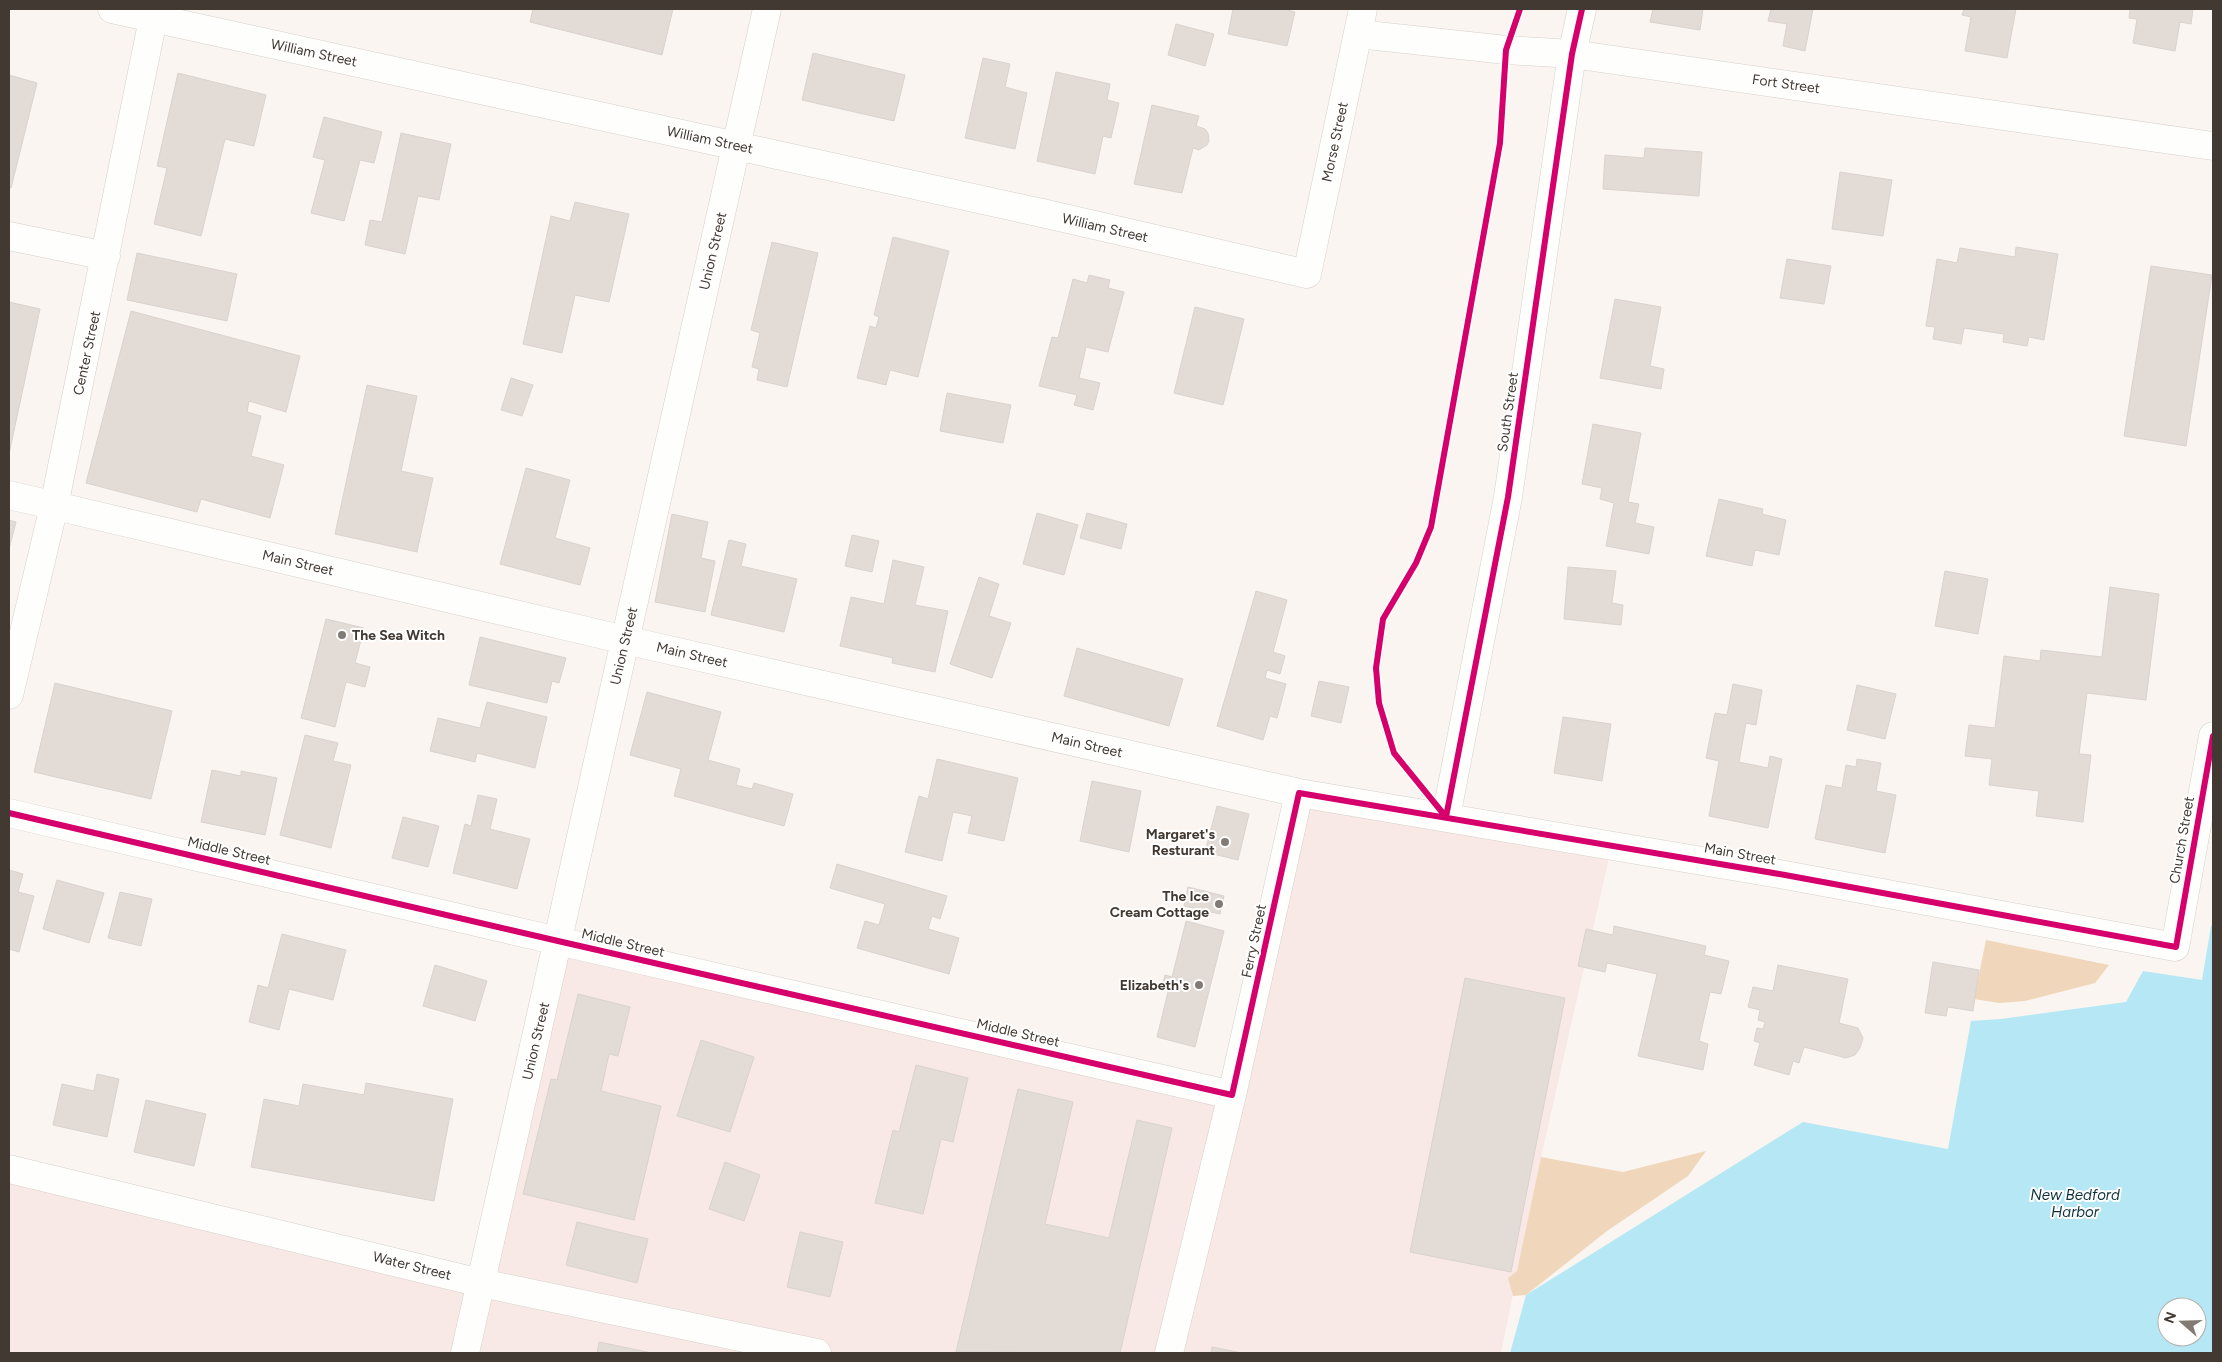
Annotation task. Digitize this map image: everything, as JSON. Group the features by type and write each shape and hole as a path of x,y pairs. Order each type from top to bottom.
{"street":[{"name":"William Street","path":"112,9 154,13 1307,274"},
{"name":"Union Street","path":"465,1353 767,9"},
{"name":"South Street","path":"1446,817 1508,497 1572,54 1582,9"},
{"name":"Center Street","path":"9,694 54,506 154,13"},
{"name":"Fort Street","path":"1360,21 1506,50 1572,54 2213,146"},
{"name":"Morse Street","path":"1307,274 1360,21"},
{"path":"9,236 106,256"},
{"name":"Main Street","path":"9,495 625,640 1299,793 1776,873 2175,947"},
{"name":"Church Street","path":"2175,947 2213,736"},
{"name":"Ferry Street","path":"1169,1353 1232,1095 1299,793"},
{"name":"Middle Street","path":"9,812 558,941 1232,1095"},
{"name":"Water Street","path":"9,1169 481,1283 817,1353"}],"shaded area":[{"path":"1299,793 1612,845 1541,1157 1501,1353 9,1353 9,1169 481,1283 558,941 1232,1095"},
{"path":"1986,940 2109,965 2095,983 2025,1001 1999,1003 1974,999"},
{"path":"1706,1151 1688,1176 1607,1231 1526,1295 1513,1296 1508,1278 1517,1271 1541,1157 1623,1172"}],"water":[{"name":"New Bedford Harbor","path":"2213,925 2213,1353 1510,1353 1526,1295 1803,1122 1948,1149 1971,1021 2001,1019 2126,1002 2143,971 2202,980 2211,926"}],"building":[{"path":"533,9 673,9 662,55 530,22"},
{"path":"1233,9 1284,9 1295,12 1287,46 1228,34"},
{"path":"1653,9 1703,9 1700,30 1650,22"},
{"path":"1771,9 1813,9 1805,51 1783,46 1787,24 1768,21"},
{"path":"1964,9 2016,9 2007,58 1965,51 1971,17 1962,15"},
{"path":"2130,9 2193,9 2191,24 2180,22 2175,51 2133,43 2137,19 2129,18"},
{"path":"1176,24 1214,34 1205,66 1168,55"},
{"path":"813,53 905,75 894,121 802,100"},
{"path":"983,58 1010,64 1005,87 1027,93 1015,149 965,138"},
{"path":"1056,72 1110,84 1107,100 1119,103 1111,138 1103,136 1095,174 1037,161"},
{"path":"178,73 266,95 254,146 225,139 201,236 154,224 167,168 157,166"},
{"path":"9,75 37,83 11,188 9,187"},
{"path":"1152,105 1199,116 1196,126 1205,129 1208,133 1209,141 1207,145 1199,150 1193,148 1182,193 1134,184"},
{"path":"324,117 382,132 374,163 360,160 344,221 311,213 325,160 313,157"},
{"path":"401,133 451,144 439,200 418,196 405,254 365,245 370,220 382,222"},
{"path":"1645,148 1702,152 1699,196 1603,189 1605,155 1644,158"},
{"path":"1840,172 1892,180 1883,236 1832,229"},
{"path":"575,202 629,214 609,302 575,295 562,353 523,344 551,216 570,221"},
{"path":"893,237 949,251 918,377 890,370 886,385 857,378 870,326 876,328 879,317 874,315"},
{"path":"772,242 818,253 787,387 757,380 759,369 752,367 760,333 751,330"},
{"path":"2016,247 2058,254 2044,340 2029,337 2027,346 2003,342 2004,334 1964,328 1961,344 1933,339 1935,327 1926,326 1937,259 1957,263 1960,248 2015,257"},
{"path":"137,253 237,274 227,321 127,300"},
{"path":"1787,259 1831,266 1824,304 1780,298"},
{"path":"2151,266 2212,275 2186,446 2124,436"},
{"path":"1089,275 1110,280 1108,288 1124,292 1108,352 1086,347 1079,378 1100,383 1093,410 1074,405 1077,395 1039,386 1052,337 1058,338 1073,279 1087,283"},
{"path":"1615,299 1661,307 1650,366 1664,369 1661,389 1600,378"},
{"path":"9,302 40,309 9,454"},
{"path":"1195,307 1244,319 1223,405 1174,393"},
{"path":"131,311 300,356 286,412 249,401 247,412 261,416 251,456 284,465 270,518 201,499 197,512 86,483"},
{"path":"511,378 533,385 522,416 501,410"},
{"path":"367,385 417,396 401,471 433,478 417,552 335,534"},
{"path":"947,393 1011,405 1003,443 940,431"},
{"path":"1593,424 1641,433 1628,502 1639,504 1635,523 1654,527 1649,554 1606,546 1614,503 1600,499 1602,488 1582,484"},
{"path":"526,468 570,480 555,538 590,548 580,585 500,564"},
{"path":"1719,499 1763,509 1762,514 1786,520 1779,555 1755,550 1752,566 1706,556"},
{"path":"1037,513 1078,525 1064,575 1023,564"},
{"path":"1087,513 1127,524 1121,549 1080,538"},
{"path":"672,514 708,522 701,558 715,561 705,612 655,602"},
{"path":"9,520 16,522 9,549"},
{"path":"852,535 879,541 872,572 845,566"},
{"path":"729,540 746,544 741,566 797,579 784,632 711,615"},
{"path":"893,560 924,567 915,605 948,611 935,672 892,663 893,658 840,646 851,597 884,604"},
{"path":"1568,567 1616,571 1612,603 1623,605 1621,625 1564,619"},
{"path":"1945,571 1988,579 1978,634 1935,626"},
{"path":"979,577 999,584 989,616 1011,623 992,678 950,664"},
{"path":"2110,587 2159,594 2146,700 2087,693 2079,754 2091,755 2083,822 2036,816 2039,791 1989,785 1992,759 1965,756 1969,725 1995,728 2004,656 2040,661 2041,650 2102,657"},
{"path":"1256,591 1287,600 1273,652 1285,656 1280,674 1267,670 1265,678 1286,684 1277,718 1270,716 1263,740 1217,726"},
{"path":"326,619 364,628 355,663 370,667 365,687 346,682 335,727 301,718"},
{"path":"480,637 566,658 559,683 552,681 547,703 469,685"},
{"path":"1077,648 1183,679 1169,726 1064,696"},
{"path":"1319,681 1349,687 1341,723 1311,716"},
{"path":"55,683 172,711 151,799 34,772"},
{"path":"1733,684 1762,690 1756,725 1746,723 1739,762 1768,768 1770,756 1782,759 1768,828 1709,816 1719,761 1706,758 1715,713 1727,715"},
{"path":"1857,685 1896,694 1885,739 1847,730"},
{"path":"647,692 721,712 708,760 740,769 736,785 752,789 754,783 793,794 784,826 674,796 681,769 630,755"},
{"path":"487,702 547,717 535,768 477,753 475,762 430,751 438,718 480,728"},
{"path":"1563,717 1611,724 1602,781 1554,773"},
{"path":"305,735 338,743 333,761 351,765 331,848 280,835"},
{"path":"937,759 1018,778 1004,841 968,833 972,816 953,812 942,861 905,852 919,796 928,799"},
{"path":"1857,759 1881,763 1876,791 1896,795 1885,853 1815,839 1826,785 1842,788 1846,765 1856,767"},
{"path":"212,770 241,776 241,771 277,778 265,835 201,822"},
{"path":"1092,781 1141,791 1129,852 1080,841"},
{"path":"478,795 497,799 490,829 530,839 517,889 453,873 465,824 471,826"},
{"path":"1217,806 1249,814 1238,860 1205,852"},
{"path":"403,817 439,826 428,867 392,858"},
{"path":"837,864 947,896 940,919 932,916 928,929 959,938 949,974 857,948 865,921 879,925 885,904 830,888"},
{"path":"9,870 23,874 18,892 34,896 19,952 9,949"},
{"path":"57,880 104,893 89,943 43,929"},
{"path":"1188,887 1224,896 1220,914 1184,906"},
{"path":"120,892 152,899 141,946 108,938"},
{"path":"1186,921 1224,931 1195,1047 1157,1037 1169,988 1162,987 1165,975 1172,977"},
{"path":"1614,926 1706,946 1704,955 1729,961 1721,994 1710,992 1699,1041 1708,1044 1703,1070 1638,1056 1657,974 1607,963 1605,972 1578,966 1586,929 1613,935"},
{"path":"282,934 346,950 333,1000 289,989 279,1030 249,1022 258,985 268,988"},
{"path":"1933,962 1979,970 1973,1011 1948,1007 1946,1016 1925,1013"},
{"path":"435,965 487,981 475,1021 423,1006"},
{"path":"1778,965 1848,979 1839,1023 1858,1028 1863,1038 1860,1048 1855,1055 1846,1058 1804,1047 1799,1063 1793,1061 1789,1075 1754,1065 1760,1043 1754,1041 1757,1028 1763,1029 1765,1022 1758,1020 1760,1010 1748,1007 1753,987 1773,991"},
{"path":"1465,978 1565,998 1511,1272 1410,1252"},
{"path":"578,994 630,1007 618,1056 609,1054 601,1091 661,1106 634,1220 523,1194 551,1079 557,1080"},
{"path":"701,1040 754,1057 730,1132 677,1116"},
{"path":"916,1065 968,1078 953,1142 941,1139 923,1214 875,1203 893,1130 899,1132"},
{"path":"97,1074 119,1079 107,1137 53,1125 62,1084 94,1091"},
{"path":"366,1083 453,1099 434,1201 251,1167 264,1099 299,1106 303,1084 364,1095"},
{"path":"1018,1089 1073,1102 1045,1224 1109,1238 1137,1120 1172,1128 1120,1353 956,1352"},
{"path":"146,1100 206,1114 194,1166 134,1152"},
{"path":"725,1162 760,1175 744,1221 709,1209"},
{"path":"577,1222 648,1239 637,1283 566,1265"},
{"path":"800,1232 843,1242 830,1297 787,1287"},
{"path":"599,1342 652,1353 597,1353"},
{"path":"1212,1347 1237,1352 1237,1353 1211,1353"}],"cycle path":[{"path":"1446,817 1394,753 1379,703 1376,668 1383,619 1416,563 1431,527 1500,143 1506,50 1520,9"},
{"path":"1446,817 1508,497 1572,54 1582,9"},
{"path":"9,813 1232,1095 1299,793 1785,875 2176,947 2213,736"}],"place":[{"name":"The Sea Witch","path":"342,635"},
{"name":"Margaret's Resturant","path":"1225,842"},
{"name":"The Ice Cream Cottage","path":"1219,904"},
{"name":"Elizabeth's","path":"1199,985"}]}
